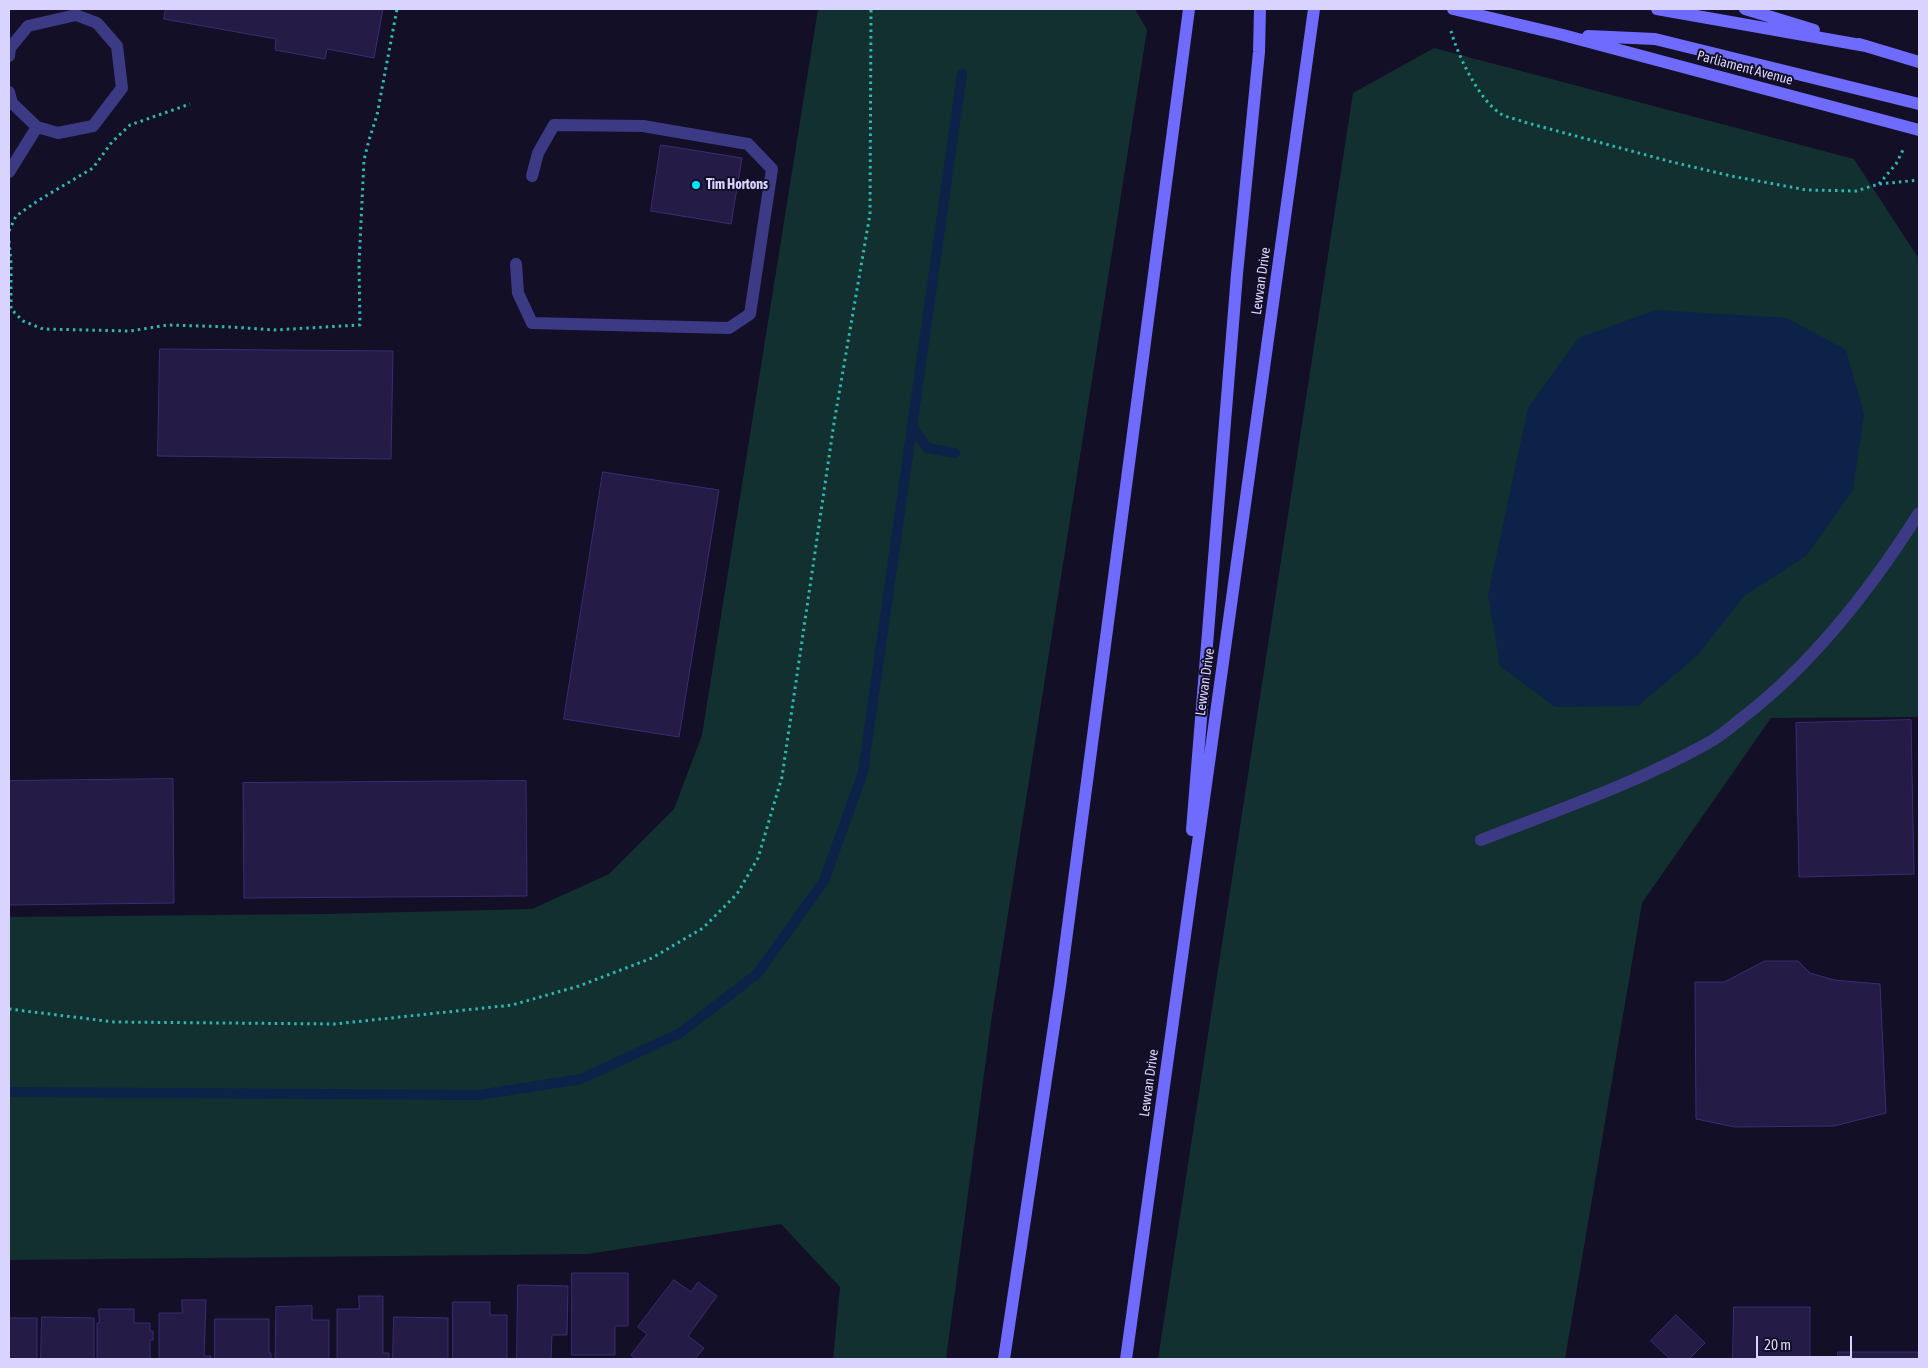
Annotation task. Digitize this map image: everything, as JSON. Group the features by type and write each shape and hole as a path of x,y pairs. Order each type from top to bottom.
{"main road":[{"path":"1004,1359 1060,986 1189,9"},
{"path":"1180,970 1237,284 1259,52 1260,9"},
{"name":"Lewvan Drive","path":"1126,1359 1314,9"},
{"name":"Parliament Avenue","path":"1453,9 1563,35 1919,130"},
{"path":"1657,9 1866,46"},
{"path":"1745,9 1919,62"},
{"name":"Parliament Avenue","path":"1563,35 1656,39 1919,104"}],"lane":[{"path":"9,56 10,48 28,26 77,12 97,23 117,46 122,88 92,126 58,133 37,127 12,103 9,92"},
{"path":"516,264 518,293 532,323 729,328 750,314 772,169 748,144 643,126 554,125 538,153 532,176"},
{"path":"9,172 37,127"},
{"path":"1481,840 1641,777 1710,742 1766,700 1837,628 1901,541 1919,512"}],"path":[{"path":"9,241 11,263 10,309 22,321 43,329 130,331 168,326 232,326 274,330 360,326 359,264 364,160 368,140 378,114 397,9"},
{"path":"9,1009 114,1022 335,1024 512,1005 579,986 652,958 703,928 737,894 758,858 782,777 834,423 870,214 871,9"},
{"path":"1449,25 1456,48 1469,75 1488,102 1502,114 1672,162 1731,176 1807,190 1856,191 1879,184 1919,180"},
{"path":"9,231 16,216 93,168 112,142 130,125 190,104"},
{"path":"1879,184 1896,164 1905,147"}],"green space":[{"path":"818,9 1135,9 1147,30 991,1022 946,1359 833,1359 840,1287 781,1224 588,1254 9,1260 9,917 324,914 532,909 609,874 674,809 702,735"},
{"path":"1434,48 1854,159 1919,259 1919,717 1771,718 1642,903 1565,1359 1158,1359 1353,93"}],"water":[{"path":"1656,310 1787,318 1846,350 1864,414 1853,490 1806,556 1744,596 1697,656 1638,706 1555,707 1500,666 1488,595 1528,408 1578,338"}],"building":[{"path":"166,9 383,9 374,58 327,49 325,59 275,50 276,39 164,19"},
{"name":"Tim Hortons","path":"661,145 742,158 731,224 651,211"},
{"path":"160,349 393,351 391,459 158,456"},
{"path":"603,472 719,490 679,737 564,719"},
{"path":"1911,720 1914,874 1799,877 1796,723"},
{"path":"173,779 174,903 9,905 9,781"},
{"path":"526,781 527,896 244,898 243,783"},
{"path":"1765,961 1798,961 1810,973 1834,980 1880,984 1886,1113 1834,1126 1735,1127 1696,1119 1695,982 1724,982"},
{"path":"572,1273 628,1273 628,1326 615,1326 615,1355 572,1355"},
{"path":"674,1280 691,1292 698,1282 717,1296 688,1336 704,1348 695,1359 636,1359 631,1355 647,1334 638,1327"},
{"path":"518,1285 568,1286 567,1335 552,1335 551,1359 517,1359"},
{"path":"359,1296 383,1296 383,1353 389,1353 389,1359 337,1359 337,1309 359,1309"},
{"path":"182,1300 206,1300 204,1356 211,1356 211,1359 159,1359 159,1313 182,1313"},
{"path":"453,1302 490,1302 490,1315 507,1315 507,1359 453,1359"},
{"path":"312,1306 312,1320 329,1320 329,1359 275,1359 276,1307"},
{"path":"1734,1307 1810,1307 1810,1359 1733,1359"},
{"path":"99,1309 134,1309 134,1323 150,1323 150,1331 153,1331 153,1340 150,1340 150,1357 152,1359 97,1359"},
{"path":"1676,1315 1705,1343 1689,1359 1670,1359 1651,1341"},
{"path":"42,1317 94,1318 94,1359 41,1359"},
{"path":"394,1317 448,1318 448,1359 393,1359"},
{"path":"9,1318 37,1318 37,1359 9,1359"},
{"path":"215,1319 269,1319 269,1353 271,1353 271,1359 215,1359"},
{"path":"1838,1352 1918,1352 1919,1359 1838,1359"}],"waterway":[{"path":"9,1092 479,1095 581,1079 680,1033 757,974 824,881 863,772 962,74"},
{"path":"912,426 927,448 955,453"}],"place":[{"name":"Tim Hortons","path":"696,185"}]}
